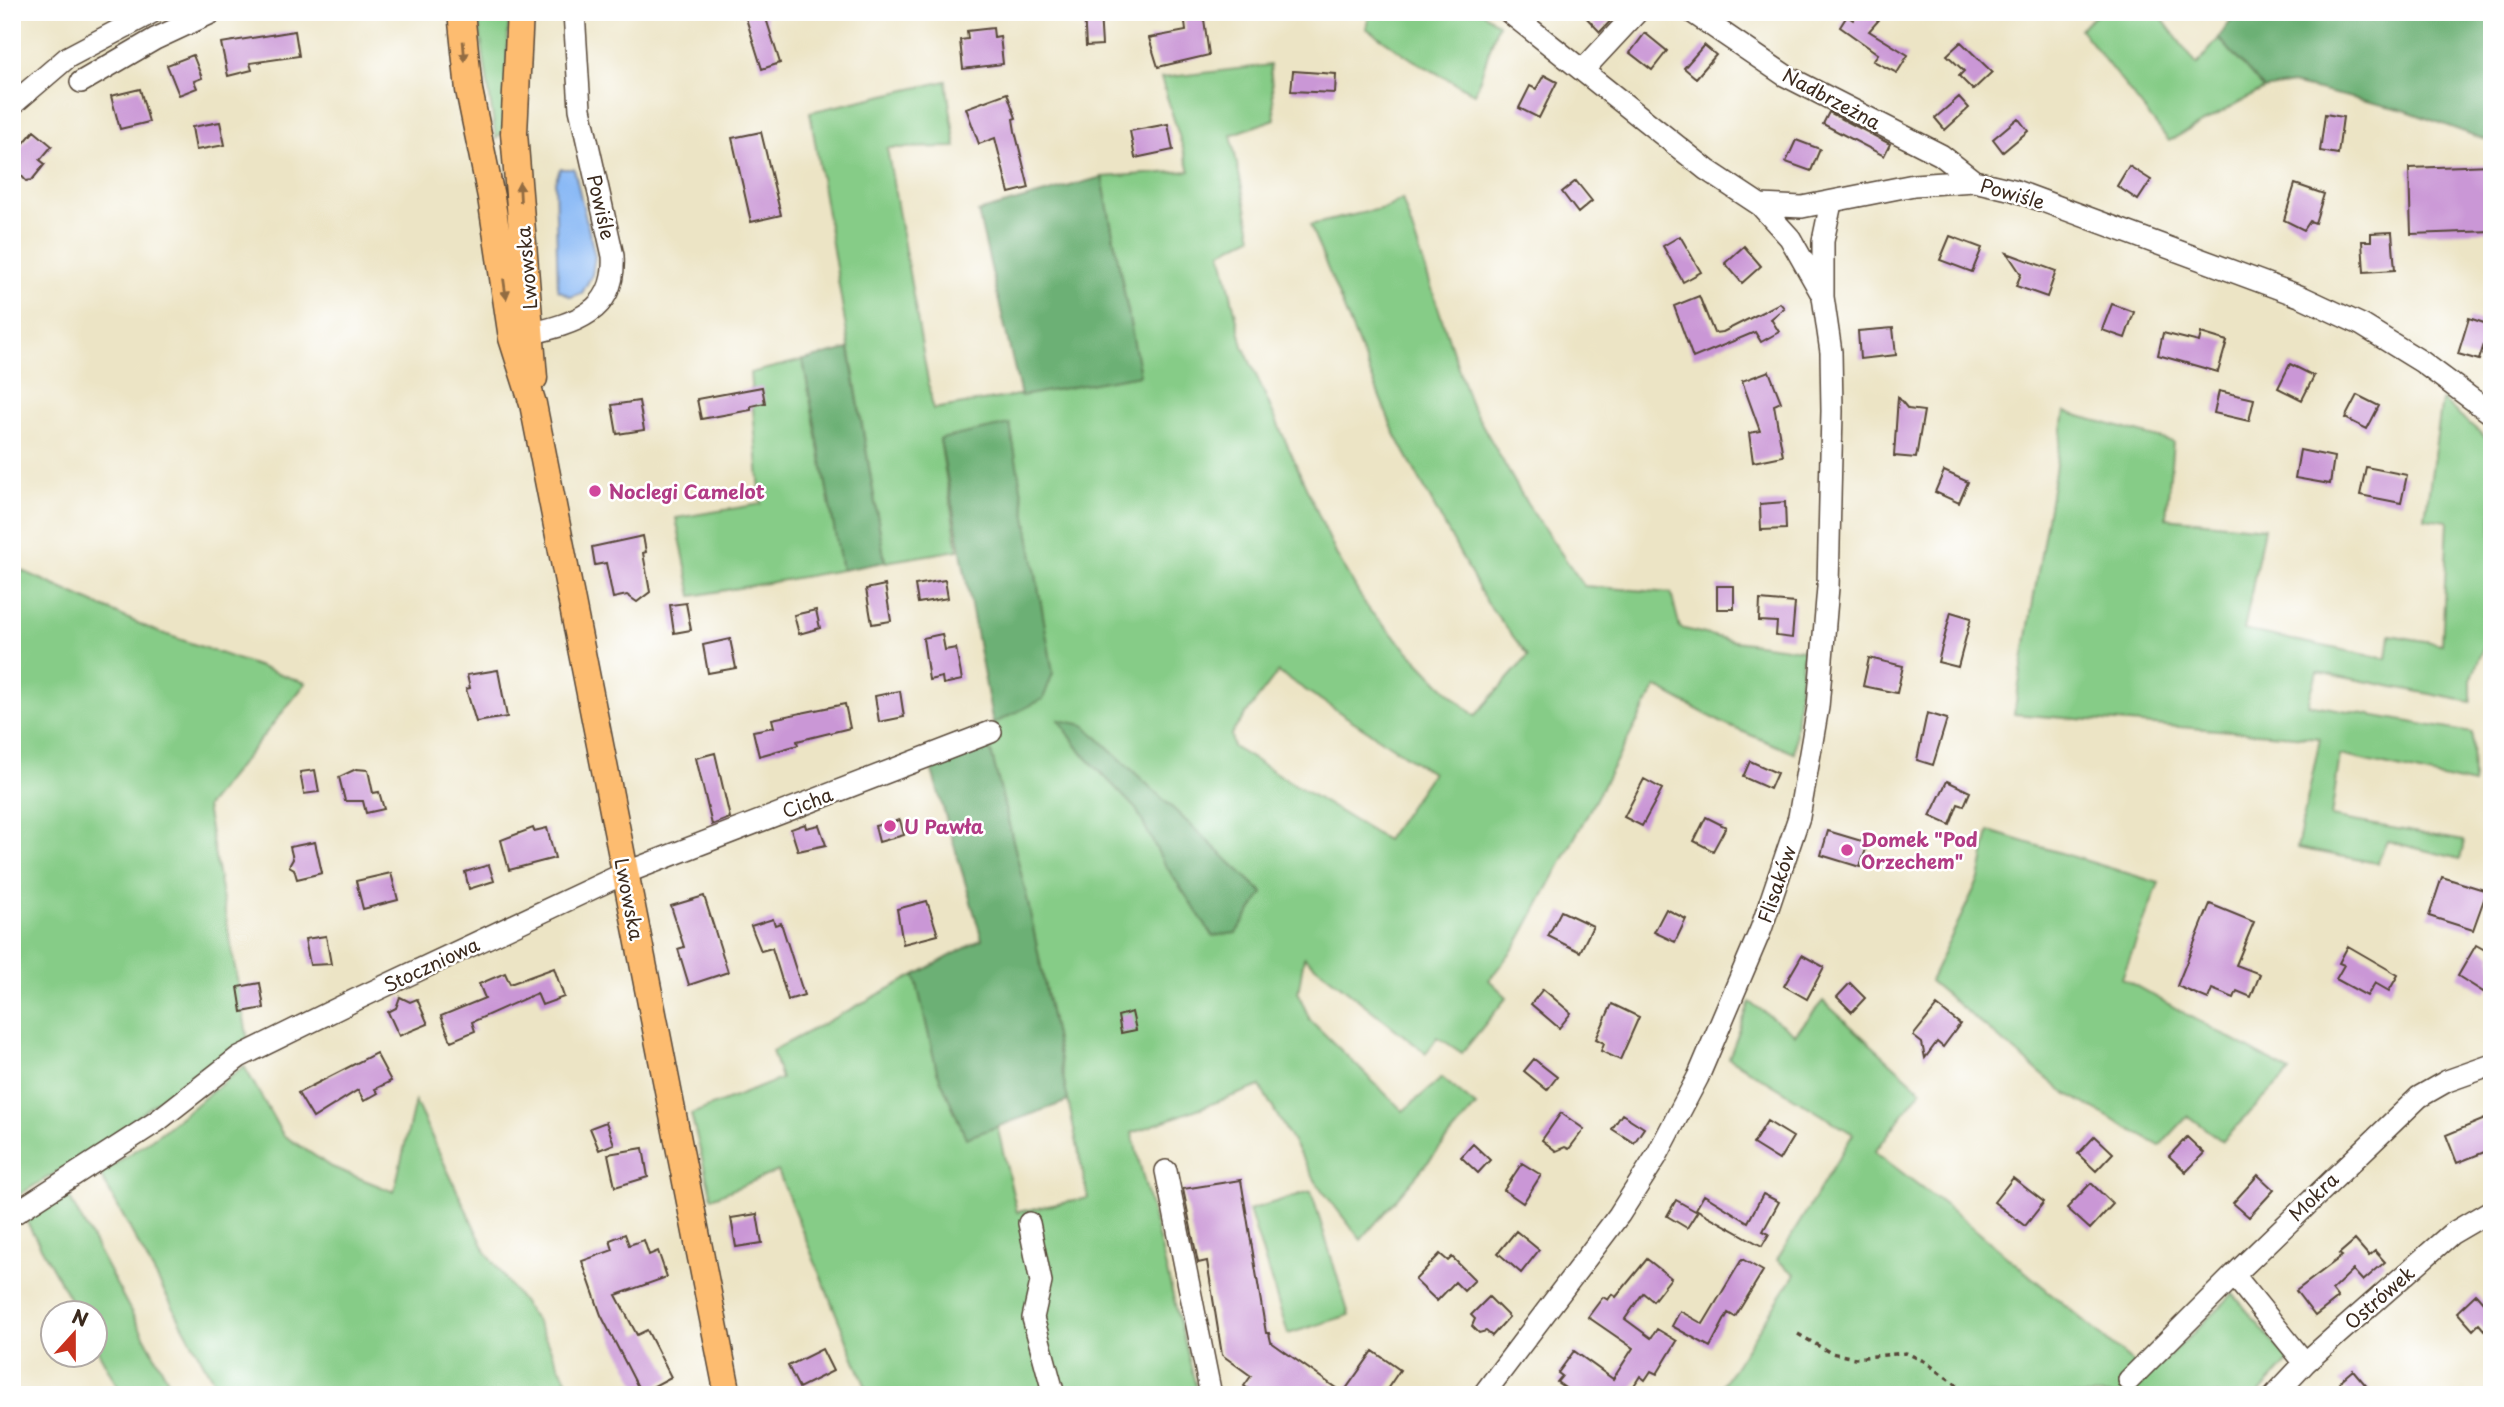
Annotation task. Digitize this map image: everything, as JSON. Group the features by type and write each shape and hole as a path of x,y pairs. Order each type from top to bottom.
{"main road":[{"name":"Lwowska","path":"461,12 469,90 522,335 533,404 728,1395"},
{"name":"Lwowska","path":"520,12 514,133 522,335"},
{"name":"Lwowska","path":"491,197 499,163 514,133"}],"street":[{"path":"12,104 68,57 153,12"},
{"path":"81,82 155,39 213,12"},
{"name":"Powiśle","path":"522,335 571,323 595,308 609,289 614,266 580,109 574,12"},
{"path":"1509,12 1707,170 1760,205"},
{"path":"1583,71 1637,12"},
{"name":"Nadbrzeżna","path":"1692,12 1786,76 1941,155 1974,181"},
{"name":"Powiśle","path":"1760,205 1802,207 1914,186 1974,181 2025,194 2302,297 2362,326 2422,362 2492,414"},
{"name":"Flisaków","path":"1483,1395 1619,1215 1656,1157 1698,1077 1761,929 1799,817 1818,706 1828,587 1832,411 1831,352 1823,298 1823,241 1831,203"},
{"name":"Flisaków","path":"1760,205 1790,238 1823,298"},
{"name":"Cicha","path":"625,873 991,732"},
{"name":"Stoczniowa","path":"12,1215 156,1122 239,1057 625,873"},
{"name":"Mokra","path":"2129,1380 2259,1248 2419,1097 2447,1081 2492,1065"},
{"path":"1166,1171 1210,1395"},
{"name":"Ostrówek","path":"2275,1395 2305,1363 2451,1234 2492,1210"},
{"path":"1029,1223 1041,1282 1033,1318 1054,1395"},
{"path":"2234,1275 2305,1363"}],"path":[{"path":"1798,1335 1831,1353 1855,1359 1906,1353 1924,1361 1970,1395"}],"green space":[{"path":"477,12 509,12 504,131 496,139"},
{"path":"1370,12 1482,12 1498,24 1475,94 1413,60 1366,28"},
{"path":"2100,12 2157,12 2197,65 2219,38 2264,89 2169,141 2080,29"},
{"path":"2236,12 2492,12 2492,142 2404,110 2292,84 2264,89 2219,38"},
{"path":"1270,65 1275,119 1231,135 1252,237 1221,252 1243,346 1337,556 1368,609 1441,685 1475,716 1528,656 1485,600 1394,432 1310,225 1388,207 1402,199 1470,403 1527,504 1584,586 1671,593 1680,628 1734,641 1803,650 1794,753 1724,724 1656,687 1518,943 1489,980 1507,997 1462,1053 1438,1037 1426,1053 1304,957 1298,993 1310,1020 1403,1111 1442,1078 1476,1106 1361,1240 1318,1185 1260,1086 1132,1133 1198,1395 869,1395 778,1171 712,1198 691,1114 781,1079 772,1051 915,975 937,1071 966,1137 997,1125 1017,1212 1088,1198 1027,898 989,743 993,724 1053,673 1010,425 940,440 958,550 885,562 810,112 946,81 956,147 887,148 933,409 1140,375 1102,177 1190,171 1161,78","holes":["1278,672 1432,773 1386,840 1233,747 1231,734"]},
{"path":"1102,177 1140,375 1021,396 978,212"},
{"path":"849,349 885,562 842,570 803,360"},
{"path":"803,360 842,570 692,596 676,518 761,504 750,373"},
{"path":"2442,400 2492,443 2492,627 2471,680 2471,702 2317,672 2308,704 2472,733 2473,785 2340,755 2331,817 2464,841 2460,859 2387,841 2377,863 2297,848 2320,738 2014,714 2065,412 2173,442 2166,518 2264,528 2244,630 2387,659 2390,635 2442,644 2448,521 2425,518"},
{"path":"1010,424 1053,673 1043,699 993,724 940,439"},
{"path":"12,566 153,630 306,683 206,807 248,1040 196,1072 92,1151 12,1199"},
{"path":"1059,720 1084,725 1263,893 1236,933 1213,936 1162,860 1136,809 1081,752"},
{"path":"989,743 1027,898 1068,1101 966,1138 937,1071 915,975 982,939 930,764"},
{"path":"1989,831 2159,883 2122,978 2290,1072 2222,1141 2188,1116 2160,1146 2062,1091 1930,981 1979,879"},
{"path":"1823,1001 1921,1090 1875,1152 1958,1215 2149,1376 2233,1294 2289,1361 2257,1395 1716,1395 1795,1274 1777,1260 1853,1134 1729,1058 1750,1002 1795,1034"},
{"path":"244,1066 283,1135 332,1167 394,1192 415,1101 486,1252 538,1324 574,1395 221,1395 100,1174 159,1134"},
{"path":"1311,1191 1349,1315 1288,1334 1249,1210"},
{"path":"67,1193 176,1395 122,1395 107,1368 108,1298 69,1298 24,1217"}],"water":[{"path":"560,169 574,169 595,256 592,275 582,293 571,297 558,290 555,182"}],"building":[{"path":"744,12 764,12 780,63 762,69"},
{"path":"1084,12 1100,12 1102,45 1086,46"},
{"path":"1184,12 1203,12 1209,55 1158,67 1149,38 1186,31"},
{"path":"1581,12 1619,12 1600,32"},
{"path":"1859,12 1886,12 1869,31 1908,55 1897,73 1873,61 1878,54 1840,27 1847,16 1853,20"},
{"path":"993,28 994,37 1000,36 1003,64 963,69 960,40 968,39 967,31"},
{"path":"295,31 299,56 250,63 252,70 228,76 221,43"},
{"path":"1645,33 1667,51 1652,70 1630,53"},
{"path":"1961,42 1992,72 1973,90 1959,76 1964,71 1947,55"},
{"path":"1704,45 1716,55 1696,78 1684,68"},
{"path":"193,55 202,78 194,81 197,88 179,95 167,65"},
{"path":"1293,71 1336,74 1335,93 1291,91"},
{"path":"1544,75 1557,82 1539,118 1519,108 1530,86 1536,89"},
{"path":"140,89 149,122 120,129 111,96"},
{"path":"1007,93 1016,118 1013,119 1015,131 1029,188 1009,193 995,138 979,144 966,108"},
{"path":"1959,97 1969,108 1945,130 1935,118"},
{"path":"1829,112 1890,144 1884,156 1823,124"},
{"path":"2325,114 2343,117 2338,154 2320,151"},
{"path":"2018,118 2028,131 2003,152 1993,139"},
{"path":"220,122 225,145 196,150 192,127"},
{"path":"1168,124 1173,150 1135,158 1130,131"},
{"path":"34,131 52,146 40,160 45,164 32,180 26,181 12,165 12,157"},
{"path":"761,132 781,215 751,222 732,138"},
{"path":"1796,140 1820,149 1811,171 1786,162"},
{"path":"2492,165 2492,231 2411,234 2409,168"},
{"path":"2129,166 2151,180 2138,200 2117,186"},
{"path":"1576,181 1592,201 1578,213 1562,192"},
{"path":"2295,184 2324,194 2315,223 2310,221 2304,230 2284,220"},
{"path":"2392,232 2395,270 2364,272 2362,241 2371,241 2371,233"},
{"path":"1680,236 1701,272 1683,282 1663,246"},
{"path":"1950,236 1982,248 1972,272 1940,260"},
{"path":"1744,246 1761,266 1742,283 1725,263"},
{"path":"2007,253 2056,271 2047,297 2016,286 2021,274"},
{"path":"1699,296 1714,333 1723,332 1780,303 1784,308 1771,319 1779,332 1761,342 1755,332 1693,358 1674,306"},
{"path":"2112,304 2134,312 2125,338 2102,330"},
{"path":"2469,318 2490,325 2479,360 2458,354"},
{"path":"1893,328 1896,355 1860,359 1858,331"},
{"path":"2163,333 2199,342 2201,333 2227,341 2218,372 2158,355"},
{"path":"2290,364 2314,376 2302,400 2278,388"},
{"path":"1769,371 1781,402 1774,405 1783,456 1753,462 1749,433 1760,431 1742,381"},
{"path":"762,387 765,403 751,406 751,410 701,419 697,399"},
{"path":"2219,391 2254,399 2249,421 2214,413"},
{"path":"2357,395 2379,406 2367,429 2345,418"},
{"path":"1898,397 1908,409 1924,411 1916,458 1894,456"},
{"path":"639,401 644,430 617,434 612,405"},
{"path":"2300,450 2334,457 2330,484 2295,478"},
{"path":"2366,467 2407,475 2401,503 2360,495"},
{"path":"1944,471 1968,482 1959,503 1935,492"},
{"path":"1785,502 1786,529 1761,530 1760,504"},
{"path":"643,536 646,552 643,553 650,592 637,602 627,595 613,598 606,563 595,565 592,547"},
{"path":"945,580 948,598 918,603 915,585"},
{"path":"885,585 891,621 872,624 866,589"},
{"path":"1717,586 1734,586 1734,609 1717,609"},
{"path":"1760,600 1795,603 1792,638 1776,636 1777,622 1759,621"},
{"path":"686,603 691,630 674,633 670,605"},
{"path":"816,610 820,628 799,634 794,615"},
{"path":"1951,612 1971,618 1958,667 1938,662"},
{"path":"942,634 945,650 956,648 962,680 943,684 942,677 929,680 923,638"},
{"path":"730,639 736,668 708,673 703,645"},
{"path":"1869,658 1903,666 1897,693 1863,686"},
{"path":"498,670 507,717 476,722 466,689 470,688 467,675"},
{"path":"900,691 904,717 879,722 875,696"},
{"path":"845,704 850,728 797,741 798,745 759,756 753,731 774,727 772,719"},
{"path":"1927,713 1947,719 1933,765 1917,760"},
{"path":"715,753 730,818 712,825 696,758"},
{"path":"1750,761 1777,773 1770,789 1743,777"},
{"path":"356,769 368,770 373,793 379,792 384,809 366,813 363,801 345,801 339,777"},
{"path":"315,770 319,792 304,794 300,772"},
{"path":"1644,779 1662,789 1642,826 1624,817"},
{"path":"1947,781 1970,792 1964,806 1958,804 1950,825 1930,816"},
{"path":"1706,817 1726,827 1713,851 1694,841"},
{"path":"900,820 904,835 879,842 875,826"},
{"path":"805,824 806,828 819,825 826,845 798,851 791,829"},
{"path":"533,828 534,831 547,828 555,858 509,870 501,840"},
{"path":"1828,831 1868,843 1860,867 1821,855"},
{"path":"315,842 322,873 297,879 294,869 289,866 293,859 290,847"},
{"path":"489,865 494,881 469,889 465,872"},
{"path":"391,873 398,900 363,909 356,881"},
{"path":"2442,877 2487,891 2473,930 2429,916"},
{"path":"704,896 728,972 689,985 678,949 684,947 671,906"},
{"path":"927,901 938,935 903,944 897,909"},
{"path":"2210,904 2254,922 2236,965 2260,974 2251,997 2237,991 2234,998 2212,989 2208,999 2177,986"},
{"path":"1666,909 1686,919 1675,942 1654,932"},
{"path":"1561,911 1593,926 1580,952 1548,936"},
{"path":"773,919 775,925 781,923 804,995 788,1000 772,948 761,951 751,926"},
{"path":"326,936 331,964 310,965 305,939"},
{"path":"2476,945 2492,954 2492,982 2485,993 2458,976"},
{"path":"2348,946 2398,975 2389,991 2375,983 2367,996 2336,979 2344,965 2339,963"},
{"path":"1802,955 1824,967 1807,999 1784,986"},
{"path":"554,968 564,997 542,1005 537,993 472,1022 475,1031 451,1041 441,1016 485,998 479,984 505,973 510,984"},
{"path":"260,983 264,1008 242,1012 238,987"},
{"path":"1850,983 1865,998 1852,1012 1837,997"},
{"path":"1543,989 1571,1013 1559,1028 1531,1004"},
{"path":"400,997 410,1002 417,999 428,1024 399,1036 388,1012 396,1008"},
{"path":"1612,1004 1639,1017 1620,1060 1601,1051 1604,1043 1596,1039"},
{"path":"1937,1006 1960,1024 1943,1047 1937,1042 1925,1058 1922,1043 1913,1036"},
{"path":"1132,1012 1136,1030 1121,1033 1118,1016"},
{"path":"376,1053 391,1081 375,1089 378,1093 364,1101 358,1090 313,1118 298,1093"},
{"path":"1534,1059 1557,1077 1547,1090 1524,1071"},
{"path":"1561,1113 1584,1129 1569,1149 1565,1147 1556,1151 1542,1140"},
{"path":"1622,1114 1644,1128 1634,1143 1612,1129"},
{"path":"2492,1116 2492,1149 2457,1163 2446,1135"},
{"path":"1767,1121 1793,1137 1779,1160 1753,1144"},
{"path":"606,1122 614,1144 599,1150 590,1128"},
{"path":"2095,1136 2113,1153 2096,1171 2078,1154"},
{"path":"2187,1137 2204,1153 2186,1172 2169,1156"},
{"path":"1473,1144 1490,1160 1478,1173 1461,1157"},
{"path":"643,1148 648,1177 615,1187 608,1154"},
{"path":"1522,1163 1541,1175 1523,1203 1504,1190"},
{"path":"2258,1175 2274,1190 2249,1217 2233,1203"},
{"path":"2013,1178 2044,1202 2025,1226 1994,1202"},
{"path":"1241,1180 1266,1333 1269,1333 1271,1342 1343,1393 1373,1351 1400,1370 1383,1395 1257,1395 1244,1386 1251,1376 1222,1355 1207,1261 1198,1263 1183,1189"},
{"path":"2091,1183 2113,1204 2090,1229 2067,1208"},
{"path":"1763,1194 1779,1202 1763,1231 1769,1234 1762,1246 1696,1209 1704,1195 1748,1222"},
{"path":"1676,1200 1697,1212 1687,1228 1667,1216"},
{"path":"757,1214 762,1243 736,1247 731,1218"},
{"path":"1516,1231 1539,1250 1521,1273 1498,1253"},
{"path":"625,1234 629,1245 644,1240 649,1255 658,1251 667,1277 616,1295 637,1335 647,1330 671,1377 641,1393 601,1315 582,1261 613,1250 610,1240"},
{"path":"2355,1240 2369,1256 2375,1251 2385,1262 2363,1281 2353,1270 2332,1290 2338,1298 2315,1316 2296,1291 2342,1256 2339,1254"},
{"path":"1440,1254 1448,1261 1452,1257 1475,1280 1464,1291 1455,1282 1437,1301 1415,1280"},
{"path":"1647,1259 1671,1278 1653,1301 1643,1293 1625,1319 1651,1338 1657,1329 1677,1341 1657,1374 1651,1371 1645,1380 1640,1376 1630,1392 1634,1395 1575,1395 1557,1382 1562,1376 1558,1373 1574,1351 1613,1379 1633,1348 1588,1317 1603,1297 1608,1300 1612,1294 1616,1297"},
{"path":"1742,1259 1763,1271 1735,1317 1728,1313 1710,1347 1672,1326 1680,1311 1703,1324"},
{"path":"2476,1294 2492,1312 2492,1322 2484,1330 2479,1324 2473,1330 2457,1312"},
{"path":"1489,1297 1509,1317 1492,1336 1486,1331 1479,1333 1472,1326 1475,1319 1471,1315"},
{"path":"822,1349 833,1371 799,1388 788,1366"},
{"path":"2353,1370 2374,1395 2350,1395 2339,1382"}],"place":[{"name":"Noclegi Camelot","path":"595,491"},
{"name":"U Pawła","path":"890,826"},
{"name":"Domek \"Pod Orzechem\"","path":"1847,850"}]}
